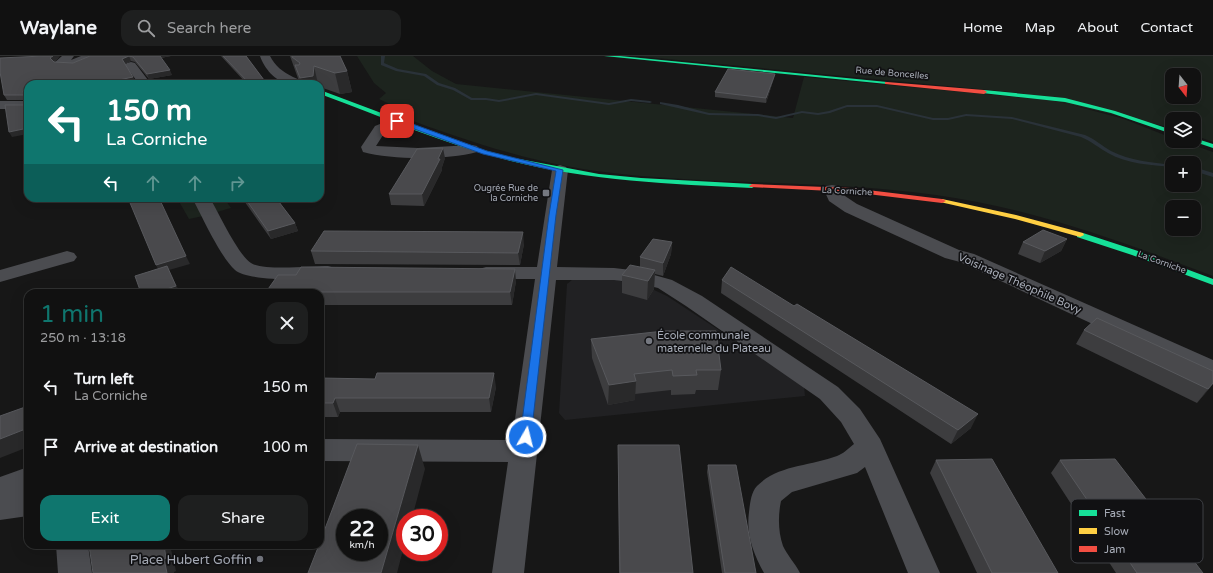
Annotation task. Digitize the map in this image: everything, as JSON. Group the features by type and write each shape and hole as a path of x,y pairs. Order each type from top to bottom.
{"street":[{"path":"69,56 60,63 75,63 90,56"},
{"path":"265,56 268,64 276,72 291,80"},
{"name":"Rue de Boncelles","path":"606,56 1065,100 1113,112 1165,130"},
{"path":"131,65 142,80"},
{"name":"La Corniche","path":"324,94 472,149 560,170 651,180 916,196 953,202 1022,217 1092,238 1213,282"},
{"path":"0,105 24,105"},
{"name":"La Corniche","path":"397,121 380,129 368,149 382,152 454,151 472,149"},
{"path":"1201,142 1213,146"},
{"path":"508,573 560,170"},
{"name":"Voisinage Théophile Bovy","path":"832,190 835,197 851,208 952,254 967,258 1213,370"},
{"path":"203,202 234,257 240,265 247,270 274,272 344,272"},
{"path":"0,276 67,257"},
{"path":"468,272 614,274 640,277 665,284 694,301 829,393 841,403 861,428 924,573"},
{"path":"783,573 773,561 766,545 763,526 764,507 767,495 784,483 847,464 870,447"},
{"path":"324,450 524,451"},
{"path":"0,490 24,481"},
{"path":"0,507 24,504"},
{"path":"73,549 76,573"}],"shaded area":[{"path":"357,56 413,56 432,71 456,84 793,118 804,77 1057,101 1124,119 1165,135 1165,148 1201,148 1213,152 1213,276 1111,239 1042,217 972,201 894,190 809,184 638,176 596,171 545,162 496,149 399,116 404,111 379,99 386,93 374,83"},
{"path":"636,56 1213,56 1213,142 1201,138 1201,112 1165,112 1165,126 1020,93"},
{"path":"179,202 195,202 203,216 189,219"},
{"path":"211,202 227,202 231,208 217,212"},
{"name":"École communale maternelle du Plateau","path":"572,280 617,280 652,289 667,296 804,386 805,396 565,420 559,413 567,284"}],"building":[{"path":"53,56 50,58 54,62 73,63 90,56 129,56 122,59 133,77 119,80 24,80 24,95 4,95 0,72 0,58"},
{"path":"129,56 160,56 170,70 147,74 133,57"},
{"path":"223,56 246,56 264,80 246,80"},
{"path":"292,56 340,56 347,71 335,73 314,66 313,76 300,78 295,65 299,65 300,63"},
{"path":"728,69 775,74 766,98 715,92"},
{"path":"5,105 24,105 24,129 9,132"},
{"path":"443,148 438,159 440,159 422,194 389,194 417,149"},
{"path":"130,202 161,202 186,256 156,265"},
{"path":"248,202 279,202 295,223 268,231"},
{"path":"1043,230 1067,239 1045,251 1023,242"},
{"path":"324,231 523,232 518,253 311,251"},
{"path":"653,239 672,242 663,263 640,257"},
{"path":"630,265 655,270 648,281 622,275"},
{"path":"167,266 176,286 167,289 140,289 135,276"},
{"path":"301,267 515,269 510,292 324,292 324,289 268,289 278,275 296,275"},
{"path":"731,267 794,306 797,304 978,414 958,430 722,280"},
{"path":"1097,318 1213,371 1213,383 1208,389 1084,330"},
{"path":"664,331 716,331 721,370 696,370 697,375 673,376 672,370 634,374 636,381 609,385 591,339"},
{"path":"377,373 494,373 489,398 335,398 333,403 324,403 324,378 375,379"},
{"path":"24,407 24,430 0,439 0,416"},
{"path":"357,444 418,445 400,509 396,509 396,521 388,549 388,509 336,509 336,561 384,561 381,573 308,573 317,549 324,549 324,531"},
{"path":"618,445 679,445 693,573 620,573"},
{"path":"992,459 1058,573 992,573 936,460"},
{"path":"1115,459 1146,499 1087,499 1060,460"},
{"path":"708,465 736,465 756,573 725,573"},
{"path":"90,549 165,549 166,558 164,559 167,573 93,573"},
{"path":"1130,563 1195,563 1203,573 1137,573"}],"waterway":[{"path":"383,56 382,64 397,70 425,75 438,84 454,89 471,99 499,101 536,94 609,104 631,100 650,102"},
{"path":"661,103 709,114 758,115 776,118 802,112 818,114 830,112 847,106 877,106 933,119 948,119 966,115 1012,118 1083,136 1111,153 1126,159 1165,165"},
{"path":"1201,171 1213,175"}],"traffic: fast":[{"path":"606,56 887,83"},
{"path":"984,92 1065,100 1113,112 1165,130"},
{"path":"324,93 470,148 513,160 599,176 641,180 752,186"},
{"path":"1201,142 1213,146"},
{"path":"1080,235 1135,253 1213,282"}],"traffic: slow":[{"path":"942,201 1016,217 1080,235"}],"traffic: jam":[{"path":"887,83 984,92"},
{"path":"752,186 851,190 942,201"}],"place":[{"name":"Ougrée Rue de la Corniche","path":"546,193"},
{"name":"École communale maternelle du Plateau","path":"649,341"},
{"name":"Place Hubert Goffin","path":"260,559"}],"route":[{"path":"397,121 485,153 560,170 553,215 526,437"}]}
